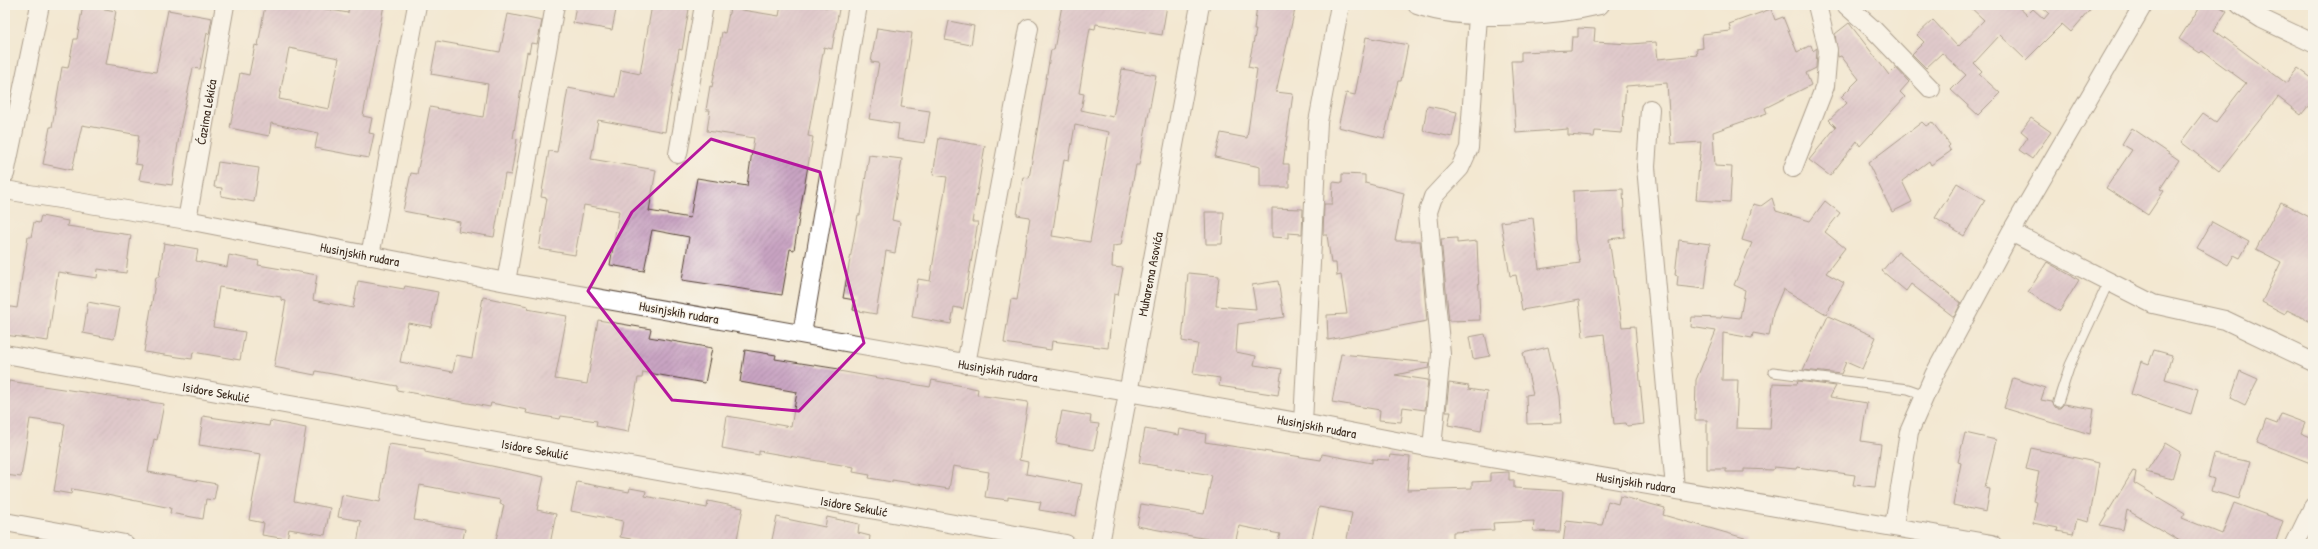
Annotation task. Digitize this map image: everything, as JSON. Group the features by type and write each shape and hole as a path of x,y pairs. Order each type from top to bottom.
{"street":[{"path":"5,174 40,5"},
{"name":"Ćazima Lekića","path":"187,220 225,5"},
{"path":"370,256 417,5"},
{"path":"506,282 555,5"},
{"path":"678,154 704,5"},
{"path":"802,334 858,5"},
{"name":"Muharema Asovića","path":"1100,544 1200,5"},
{"path":"1303,423 1318,122 1340,5"},
{"path":"1418,5 1452,14 1478,16 1552,12 1600,5"},
{"path":"1793,168 1825,86 1828,50 1817,5"},
{"path":"1846,5 1931,89"},
{"path":"1894,526 1909,432 1925,395 2011,232 2143,5"},
{"path":"2240,5 2262,19 2313,43"},
{"path":"1432,448 1441,354 1428,212 1433,197 1460,168 1469,148 1478,16"},
{"path":"966,364 1029,28"},
{"path":"1650,109 1646,167 1675,488"},
{"name":"Husinjskih rudara","path":"5,190 187,220 506,282 802,334 1128,394 1303,423 1432,448 1675,488 1992,544"},
{"path":"2011,232 2153,304 2225,320 2313,362"},
{"name":"Isidore Sekulić","path":"5,354 1066,544"},
{"path":"2295,544 2313,507"},
{"path":"5,522 125,544"}],"lane":[{"path":"2058,402 2070,365 2110,281"},
{"path":"1773,372 1908,389 1925,395"}],"highlighted area":[{"path":"711,139 820,172 864,343 799,411 672,400 588,291 632,212"}],"building":[{"path":"83,5 116,11 106,64 156,72 168,10 212,18 209,34 207,33 200,69 193,68 180,129 172,185 139,180 142,165 135,164 139,135 82,125 72,170 43,164 50,127 52,127 62,67 68,68 74,39 77,39"},
{"path":"265,5 303,5 348,13 349,5 384,5 363,116 372,118 369,133 374,134 369,158 315,148 318,133 271,123 269,136 230,128 240,73 249,75 255,45 258,46","holes":["289,48 339,58 329,109 279,99"]},
{"path":"576,5 617,5 612,30 573,23"},
{"path":"652,5 689,9 682,50 679,49 665,132 598,120 591,159 656,170 649,211 690,218 697,178 747,186 754,138 707,131 710,110 706,110 710,86 712,87 722,32 725,33 730,8 779,16 781,5 811,5 839,9 832,49 824,47 808,136 813,137 794,250 790,249 782,295 682,280 689,237 652,230 644,271 610,265 619,211 584,205 575,255 539,249 547,198 541,197 549,151 557,152 568,88 616,97 621,70 640,74"},
{"path":"1062,5 1167,5 1162,35 1096,24 1095,29 1090,28 1079,93 1084,94 1081,110 1113,117 1122,69 1156,75 1139,165 1136,165 1121,245 1113,246 1112,267 1123,268 1118,295 1114,294 1108,348 1052,341 1051,350 1004,343 1011,299 1017,300 1030,217 1017,215 1023,177 1029,178 1051,50 1054,50","holes":["1075,125 1109,132 1090,242 1052,236 1064,159 1069,160"]},
{"path":"1257,5 1296,5 1276,92 1293,94 1283,164 1289,164 1289,187 1260,187 1260,167 1215,157 1221,133 1247,138 1257,69 1248,67 1256,30 1254,30"},
{"path":"1968,5 2016,5 2027,15 2033,9 2044,19 2049,13 2040,5 2094,5 2071,32 2062,24 2026,60 2000,35 1974,63 1982,71 1979,74 2000,93 1978,115 1951,90 1966,75 1942,53 1926,68 1912,54 1924,42 1917,35 1933,20 1958,47 1984,20"},
{"path":"2201,5 2217,5 2227,11 2214,30 2286,83 2298,68 2313,79 2313,100 2301,115 2278,97 2219,171 2181,142 2203,113 2216,122 2246,83 2202,51 2200,53 2179,39"},
{"path":"1771,9 1775,20 1783,17 1797,52 1811,45 1813,51 1817,48 1816,68 1806,73 1811,85 1765,108 1767,113 1713,132 1715,166 1732,167 1730,202 1696,200 1701,142 1671,144 1667,83 1626,86 1622,133 1595,131 1594,137 1568,135 1568,129 1516,133 1511,61 1521,61 1521,52 1571,50 1572,37 1578,37 1578,28 1595,29 1594,42 1631,44 1656,42 1658,59 1697,55 1696,49 1703,48 1702,34 1731,31 1729,24"},
{"path":"508,14 542,21 537,44 531,43 529,53 527,52 513,138 517,139 511,175 505,174 494,237 458,231 460,222 403,211 411,173 417,174 430,107 483,117 488,84 431,74 437,41 500,52"},
{"path":"949,21 974,26 971,45 945,40"},
{"path":"1849,23 1889,75 1896,68 1909,82 1900,92 1905,97 1860,146 1857,141 1830,176 1809,160 1836,127 1829,120 1847,103 1841,97 1859,79 1841,56 1838,57 1835,34"},
{"path":"877,28 912,33 901,107 930,111 925,143 897,139 899,124 869,119 879,63 871,62"},
{"path":"1366,37 1408,45 1401,81 1398,81 1384,138 1338,127 1346,93 1355,95"},
{"path":"1427,106 1457,112 1452,137 1423,131"},
{"path":"2031,118 2051,132 2032,159 2019,150 2028,137 2021,131"},
{"path":"1922,122 1926,126 1932,122 1950,145 1948,147 1951,151 1931,165 1929,161 1902,181 1912,202 1892,212 1868,163"},
{"path":"2132,128 2179,160 2160,189 2164,191 2148,215 2106,188 2132,150 2122,144"},
{"path":"939,138 985,146 972,222 978,222 963,309 954,307 951,324 912,317 918,279 930,281 947,177 933,175"},
{"path":"869,155 902,159 892,220 900,222 895,253 886,251 876,314 853,310 855,300 843,298 858,215 860,215"},
{"path":"218,162 259,168 254,202 221,196 222,188 214,187"},
{"path":"1342,174 1365,175 1365,183 1404,193 1395,241 1420,241 1427,321 1328,340 1327,315 1347,314 1341,275 1337,276 1336,263 1331,263 1327,235 1323,235 1324,204 1332,204 1333,182 1342,183"},
{"path":"1957,183 1985,200 1964,236 1935,218"},
{"path":"1623,189 1625,237 1609,239 1622,327 1635,326 1644,424 1627,426 1626,423 1614,424 1604,334 1583,337 1579,300 1522,310 1516,275 1510,276 1501,222 1533,218 1539,269 1580,263 1575,240 1573,191"},
{"path":"1772,198 1776,211 1810,221 1825,201 1840,213 1825,232 1845,248 1826,273 1844,283 1826,314 1783,289 1773,313 1769,336 1753,333 1752,338 1723,333 1722,380 1738,380 1736,428 1770,429 1773,383 1797,384 1798,381 1836,386 1830,397 1867,403 1861,441 1881,444 1875,487 1853,485 1855,475 1797,467 1796,469 1774,467 1773,470 1744,469 1744,472 1726,472 1726,469 1707,469 1707,420 1695,420 1696,380 1716,331 1691,327 1692,317 1721,318 1722,316 1740,318 1745,290 1734,285 1752,243 1742,240 1753,204 1761,206"},
{"path":"2281,202 2313,219 2313,323 2287,310 2285,314 2262,302 2281,262 2256,249"},
{"path":"1272,208 1303,209 1302,234 1288,233 1288,238 1272,237"},
{"path":"1205,212 1224,212 1222,244 1206,244"},
{"path":"41,216 68,221 67,226 131,235 126,273 98,269 97,278 58,272 48,341 5,335 5,306 17,308 28,237 31,237 34,222 39,223"},
{"path":"2212,222 2249,242 2240,258 2234,255 2228,265 2197,248"},
{"path":"1457,238 1457,243 1477,241 1480,320 1449,321 1441,239"},
{"path":"1679,240 1710,244 1705,289 1677,286 1678,276 1675,275"},
{"path":"164,243 198,249 196,261 227,267 229,255 259,261 258,265 317,275 313,300 353,308 358,281 404,289 405,286 438,292 431,327 408,323 400,362 453,372 456,355 472,358 483,297 528,306 527,309 567,316 555,379 587,384 598,320 651,329 649,337 712,348 705,383 643,372 642,378 638,378 628,432 596,426 597,421 561,416 560,419 526,413 527,410 491,403 490,407 397,390 397,386 316,371 315,375 274,367 286,301 281,300 281,297 219,287 213,327 245,332 240,360 193,352 192,359 144,352 156,277 159,277"},
{"path":"1898,252 1961,303 1954,317 1911,284 1906,291 1882,271"},
{"path":"2047,262 2079,280 2060,311 2028,292"},
{"path":"1188,273 1219,276 1216,306 1256,309 1252,285 1278,281 1284,317 1238,324 1236,352 1256,356 1254,365 1282,369 1278,395 1219,386 1220,378 1193,374 1198,344 1182,341"},
{"path":"88,302 120,308 114,339 83,333"},
{"path":"1828,316 1876,337 1862,369 1846,362 1841,374 1803,370"},
{"path":"1485,334 1490,356 1473,359 1469,337"},
{"path":"1548,347 1559,396 1561,423 1527,424 1526,395 1533,394 1523,353"},
{"path":"745,350 776,355 775,359 839,369 839,371 930,387 932,380 978,389 977,395 1028,402 1019,460 1028,462 1026,474 1082,484 1076,516 1039,510 1041,502 1008,497 1008,500 985,497 989,472 953,466 949,489 869,478 870,475 853,472 854,467 759,451 759,455 722,448 727,416 791,427 797,392 740,382"},
{"path":"2154,350 2172,355 2165,379 2198,389 2191,414 2131,394 2141,361 2149,364"},
{"path":"1341,354 1430,363 1429,368 1395,375 1428,380 1425,410 1403,407 1401,422 1379,420 1380,410 1332,402"},
{"path":"2240,371 2258,379 2245,405 2231,398"},
{"path":"2013,378 2045,388 2041,400 2052,402 2056,408 2060,408 2064,404 2094,409 2090,434 2004,408"},
{"path":"9,381 164,404 157,440 154,439 148,472 217,484 214,500 206,499 203,519 170,513 171,508 107,495 72,489 71,494 54,491 65,424 30,419 21,477 5,475 5,408"},
{"path":"1449,383 1469,386 1468,389 1487,392 1481,431 1448,425 1451,412 1446,412"},
{"path":"1062,411 1091,416 1090,423 1099,424 1094,450 1056,443"},
{"path":"2281,414 2305,423 2301,433 2313,438 2313,464 2257,442 2266,420 2277,424"},
{"path":"203,416 269,426 270,421 306,428 294,501 330,508 325,535 289,529 287,539 262,535 264,523 249,520 261,454 199,445"},
{"path":"1145,429 1179,435 1180,429 1206,434 1205,442 1321,460 1322,454 1372,463 1372,459 1389,460 1390,455 1410,457 1407,490 1472,488 1472,482 1490,481 1490,473 1509,472 1509,480 1514,480 1514,488 1563,491 1560,532 1533,531 1534,521 1493,523 1494,530 1453,532 1453,544 1346,544 1352,513 1319,507 1311,544 1277,544 1280,534 1239,526 1235,544 1137,526 1141,504 1204,514 1212,475 1139,463"},
{"path":"1965,433 1996,440 1985,488 1990,489 1986,512 1953,505 1961,463 1958,462"},
{"path":"2165,443 2180,452 2172,479 2146,472"},
{"path":"389,444 425,449 425,452 544,477 537,510 556,514 550,544 495,544 504,505 500,504 501,500 420,485 414,520 465,529 462,544 357,544 361,521 338,517 342,495 380,502"},
{"path":"2031,448 2099,463 2089,522 2077,519 2073,534 2057,531 2058,528 2033,523 2037,502 2033,501 2039,472 2026,469"},
{"path":"2214,454 2250,462 2239,499 2211,491 2214,479 2208,477"},
{"path":"2133,471 2136,472 2134,483 2185,513 2182,518 2222,534 2234,503 2283,521 2275,544 2185,544 2127,510 2123,530 2100,525"},
{"path":"577,482 629,492 630,488 646,491 645,496 707,508 708,501 743,508 736,544 706,544 683,540 682,544 657,544 620,537 623,521 571,511"},
{"path":"1620,496 1665,508 1663,515 1748,539 1747,544 1563,544 1566,521 1602,525 1608,501 1618,504"},
{"path":"777,517 825,527 827,517 859,524 858,533 870,536 869,544 771,544"}]}
